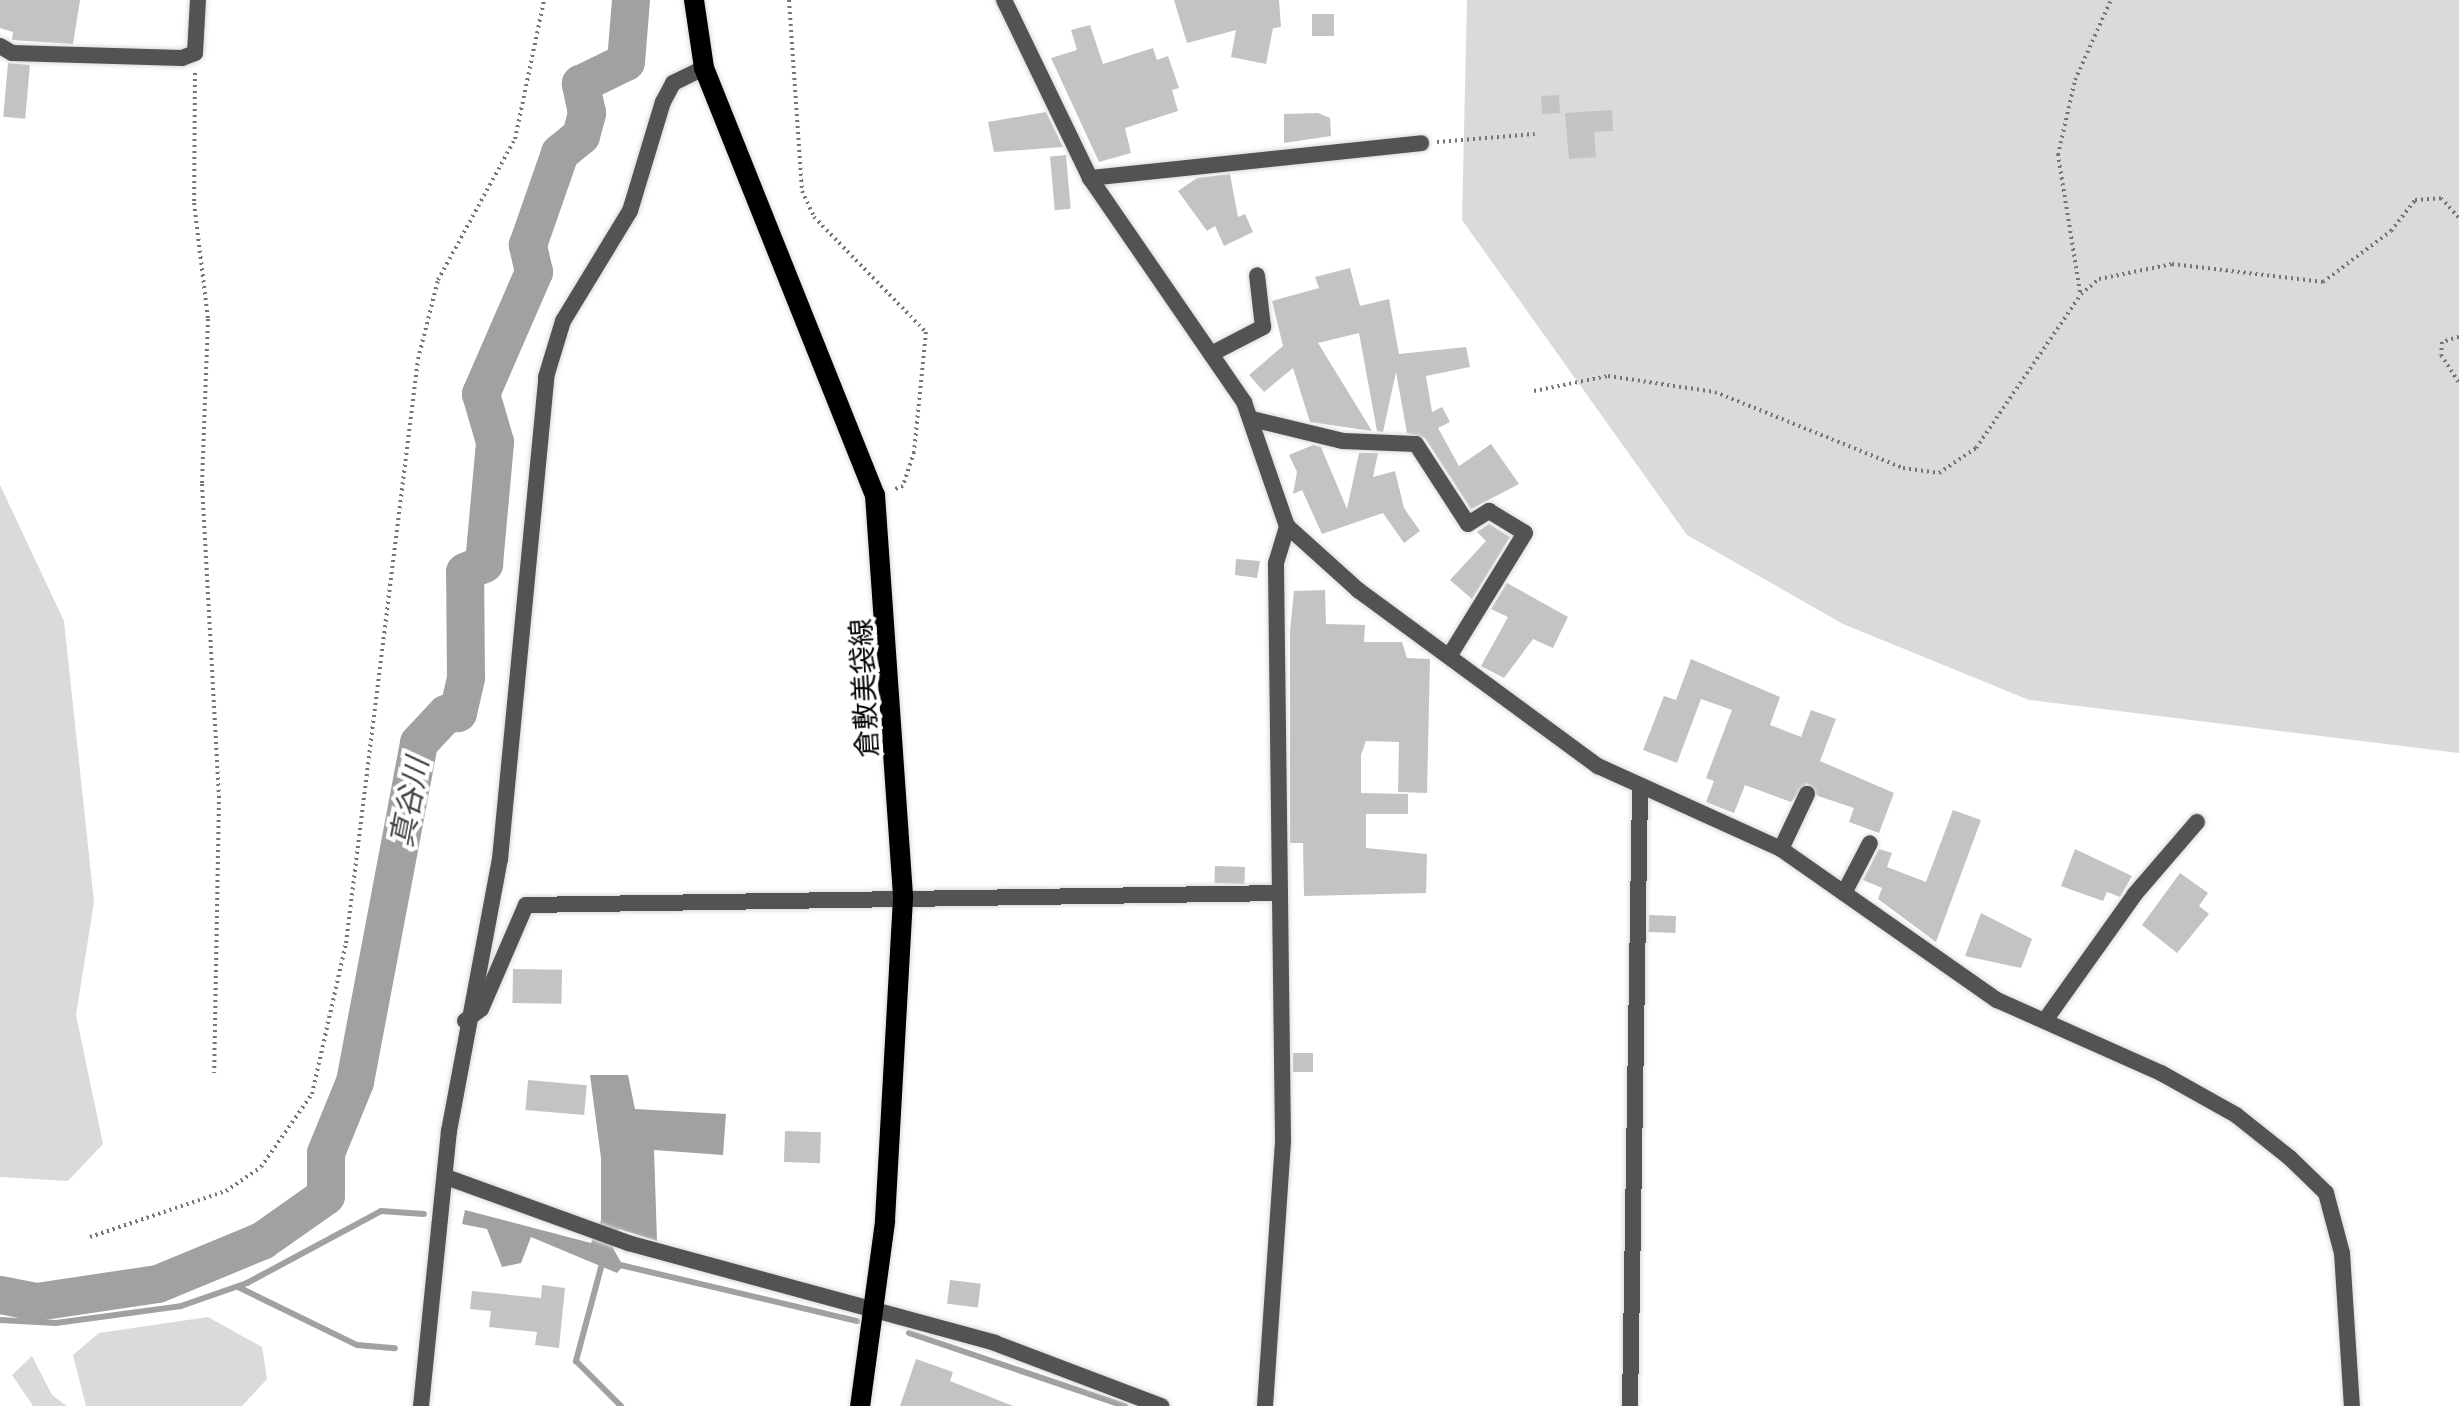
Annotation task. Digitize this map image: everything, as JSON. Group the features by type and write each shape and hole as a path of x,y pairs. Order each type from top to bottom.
{"main road":[{"name":"倉敷美袋線","path":"694,0 704,68 875,495 903,898 885,1222 860,1406"}],"street":[{"path":"0,46 12,53 195,53 198,0"},
{"path":"1004,0 1090,178 1252,419 1287,526 1358,590 1640,789 1781,849 1844,893 1912,947 1997,1000 2046,1019 2236,1115 2326,1193 2350,1303 2352,1406"},
{"path":"421,1406 465,1021 500,859 552,352 583,282 630,211 673,83 704,68"},
{"path":"1090,178 1421,143"},
{"path":"1211,354 1263,327 1257,275"},
{"path":"1252,419 1343,441 1416,444 1468,524 1489,511 1525,533 1450,655"},
{"path":"1265,1406 1283,1140 1276,563 1287,526"},
{"path":"1630,1406 1640,789"},
{"path":"1781,849 1807,794"},
{"path":"2046,1019 2135,894 2197,822"},
{"path":"1844,893 1870,843"},
{"path":"465,1021 481,1009 526,905 1280,893"},
{"path":"446,1177 628,1243 995,1343 1161,1406"}],"path":[{"path":"90,1237 226,1191 261,1167 312,1094 346,943 418,359 438,280 515,139 544,0"},
{"path":"789,0 802,191 814,217 926,332 903,486 875,495"},
{"path":"2081,294 2058,155 2075,80 2111,0"},
{"path":"195,53 194,203 208,319 202,484 219,796 214,1073"},
{"path":"1421,143 1535,134"},
{"path":"1534,391 1608,376 1715,392 1903,468 1939,473 1976,448 2081,294 2099,279 2172,264 2323,282 2391,231 2415,200 2441,198 2459,218"},
{"path":"2459,337 2442,342 2441,355 2459,383"}],"shaded area":[{"path":"1467,0 2459,0 2459,753 2029,700 1843,624 1687,535 1462,220"},
{"path":"0,485 64,621 94,902 76,1015 103,1144 68,1181 0,1177"},
{"path":"590,1075 628,1075 635,1109 726,1114 723,1155 654,1150 657,1241 619,1229 613,1248 623,1266 617,1273 531,1237 521,1263 502,1267 487,1229 462,1224 465,1210 591,1243 601,1220 601,1158"},
{"path":"208,1317 262,1347 267,1379 242,1406 86,1406 73,1355 99,1333"},
{"path":"32,1356 52,1395 67,1406 33,1406 12,1375"}],"building":[{"path":"0,0 80,0 73,44 12,40 13,32 0,28"},
{"path":"1174,0 1279,0 1281,27 1273,28 1266,64 1231,57 1236,30 1187,43"},
{"path":"1312,14 1334,14 1334,36 1312,36"},
{"path":"1090,25 1103,64 1153,48 1157,60 1168,56 1179,88 1172,90 1178,111 1125,128 1131,153 1099,162 1051,58 1077,50 1071,30"},
{"path":"8,63 30,65 25,119 3,117"},
{"path":"1559,95 1560,113 1542,114 1541,96"},
{"path":"1612,110 1613,131 1594,132 1596,157 1569,159 1565,113"},
{"path":"1046,112 1063,147 994,152 988,122"},
{"path":"1318,113 1330,118 1331,136 1284,143 1284,114"},
{"path":"1066,155 1071,209 1055,210 1050,156"},
{"path":"1230,174 1238,217 1245,214 1253,232 1224,246 1215,226 1207,231 1178,191 1197,178"},
{"path":"1350,268 1360,306 1389,299 1399,354 1466,347 1470,367 1426,376 1432,412 1442,407 1450,422 1438,428 1459,466 1491,444 1519,484 1471,509 1425,438 1407,433 1396,372 1383,432 1377,431 1359,333 1318,343 1372,431 1310,422 1293,368 1264,392 1249,375 1283,346 1272,301 1319,288 1315,277"},
{"path":"1313,445 1321,447 1347,509 1359,453 1378,453 1373,477 1395,471 1404,508 1420,531 1404,543 1383,513 1322,534 1302,490 1293,494 1297,472 1289,455"},
{"path":"1489,524 1510,537 1472,599 1450,580 1486,541 1477,532"},
{"path":"1236,559 1260,561 1257,578 1235,575"},
{"path":"1507,583 1568,617 1553,648 1533,639 1504,678 1481,666 1508,617 1491,609"},
{"path":"1325,590 1326,624 1365,625 1364,642 1402,642 1407,658 1430,659 1427,793 1398,792 1399,742 1366,741 1361,755 1361,793 1408,794 1408,814 1366,814 1366,848 1427,854 1426,893 1304,896 1303,843 1290,843 1290,631 1294,591"},
{"path":"1691,659 1780,697 1770,725 1801,737 1811,710 1836,719 1820,761 1894,793 1879,833 1849,822 1854,808 1818,796 1807,783 1791,802 1745,785 1734,813 1706,802 1714,781 1706,778 1732,710 1701,699 1677,763 1643,750 1664,696 1676,700"},
{"path":"1953,810 1981,820 1936,942 1878,899 1882,888 1863,880 1879,849 1892,853 1887,867 1926,882"},
{"path":"2075,849 2132,876 2120,897 2107,892 2103,901 2061,886"},
{"path":"1215,866 1245,867 1244,884 1214,883"},
{"path":"2180,873 2208,893 2199,906 2209,914 2177,953 2142,925"},
{"path":"1981,913 2032,939 2021,968 1965,956"},
{"path":"1649,915 1676,916 1675,933 1648,932"},
{"path":"513,969 562,970 561,1004 512,1003"},
{"path":"1293,1053 1313,1053 1313,1072 1293,1072"},
{"path":"528,1080 587,1085 584,1115 525,1110"},
{"path":"785,1131 821,1132 820,1163 784,1162"},
{"path":"950,1280 981,1284 978,1308 947,1304"},
{"path":"542,1285 565,1288 559,1348 535,1345 537,1332 489,1327 491,1311 470,1309 472,1291 541,1298"},
{"path":"916,1359 953,1372 950,1381 1013,1406 900,1406"}],"waterway":[{"name":"真谷川","path":"0,1295 37,1302 158,1284 262,1241 326,1196 326,1153 355,1082 419,743 446,714 458,713 466,677 465,572 484,564 495,442 481,394 534,272 528,245 560,153 581,136 587,113 581,84 626,62 631,0"},
{"path":"0,1320 56,1323 181,1306 247,1283 381,1211 424,1214"},
{"path":"603,1260 576,1361 621,1406"},
{"path":"616,1264 857,1321"},
{"path":"238,1287 357,1345 395,1348"},
{"path":"909,1333 1125,1406"}]}
